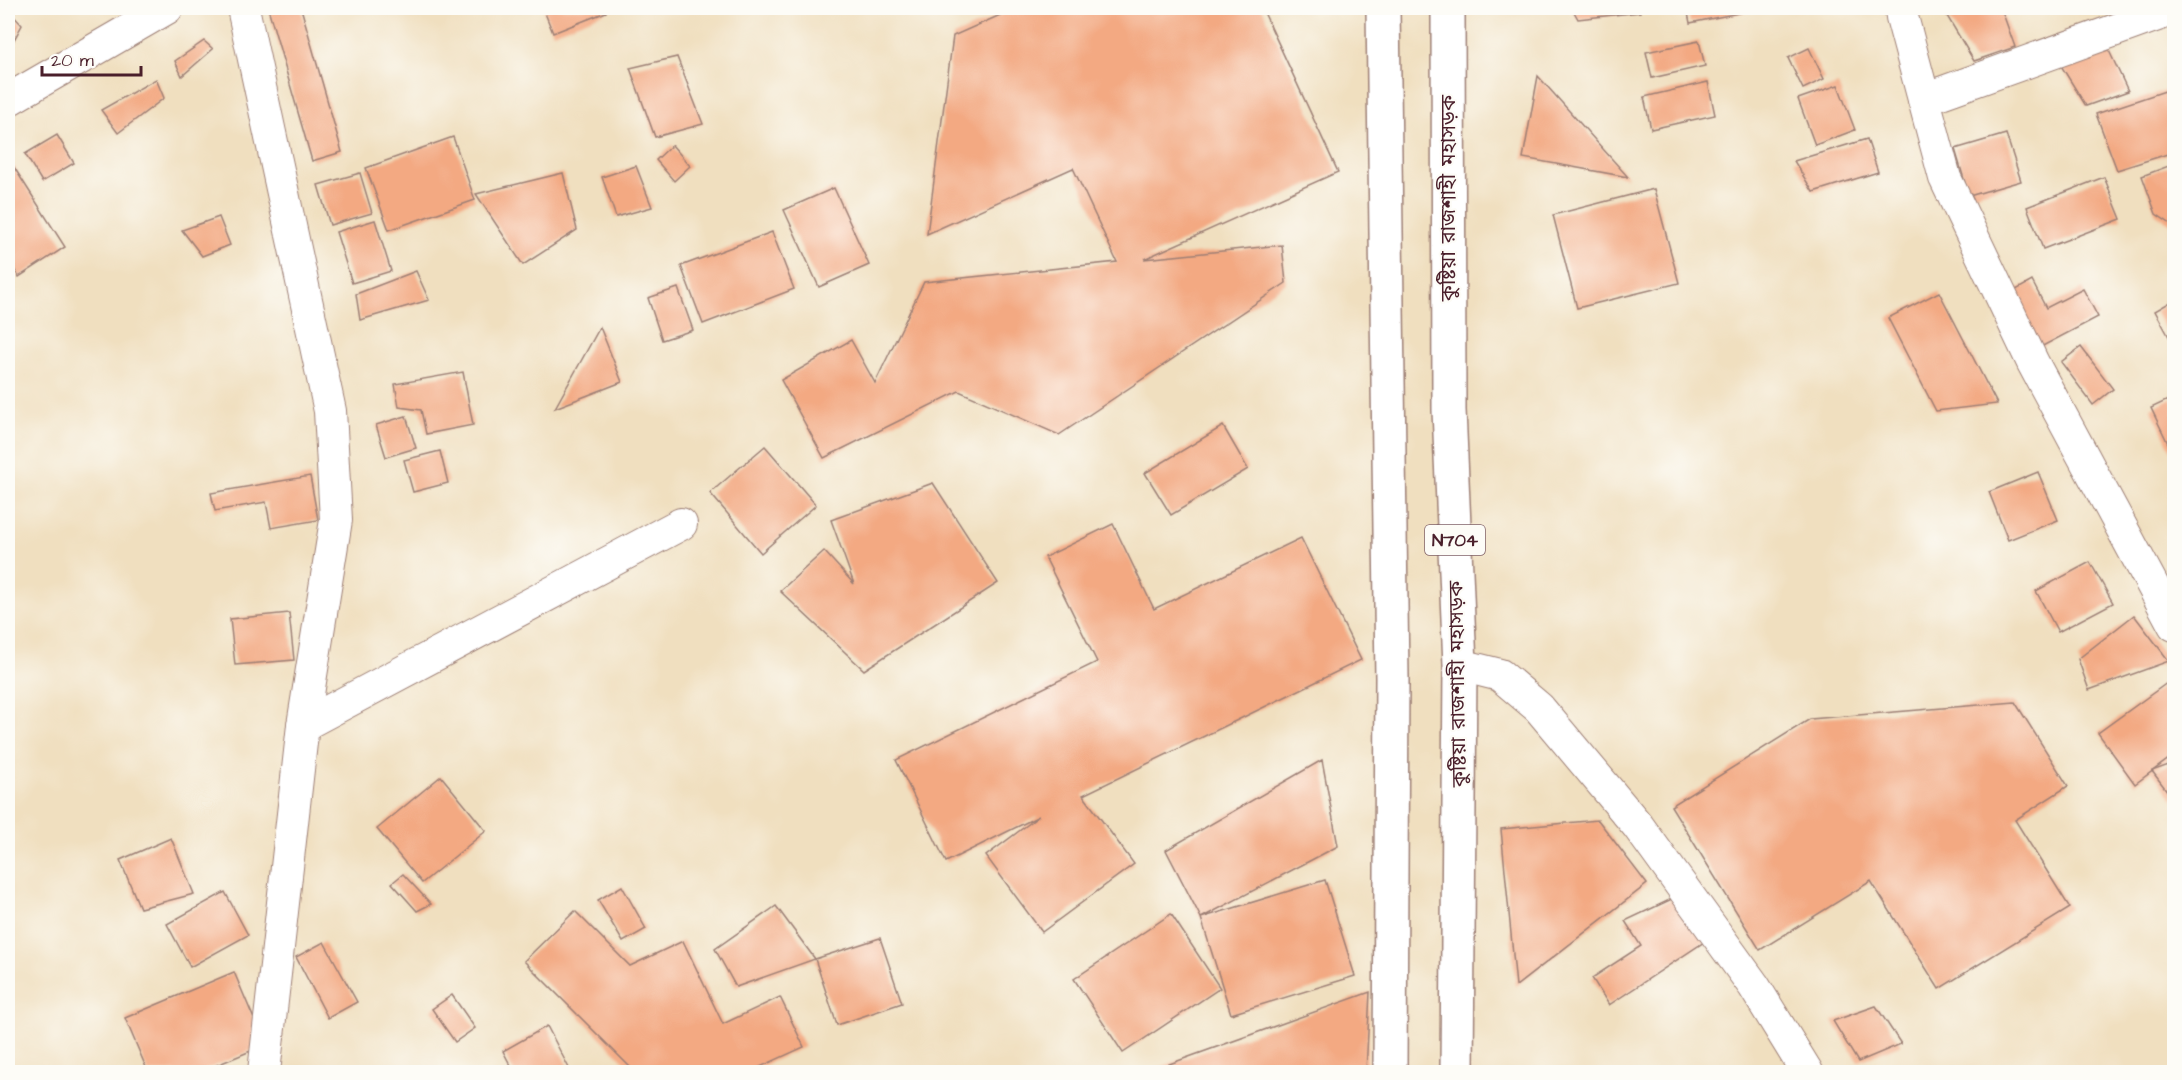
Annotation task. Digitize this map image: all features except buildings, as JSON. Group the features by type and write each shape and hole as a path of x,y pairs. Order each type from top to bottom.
{"highway":[{"path":"1383,8 1392,678 1390,1072"},
{"name":"কুষ্টিয়া রাজশাহী মহাসড়ক","path":"1448,8 1449,410 1461,665 1457,1072"}],"street":[{"path":"8,100 167,8"},
{"path":"243,8 330,411 336,520 312,656 264,1072"},
{"path":"1902,8 1902,17 1945,178 2033,363 2175,625"},
{"path":"1924,99 2175,9"},
{"path":"303,725 681,524"},
{"path":"1461,665 1500,675 1547,717 1638,826 1754,986 1807,1072"}]}
